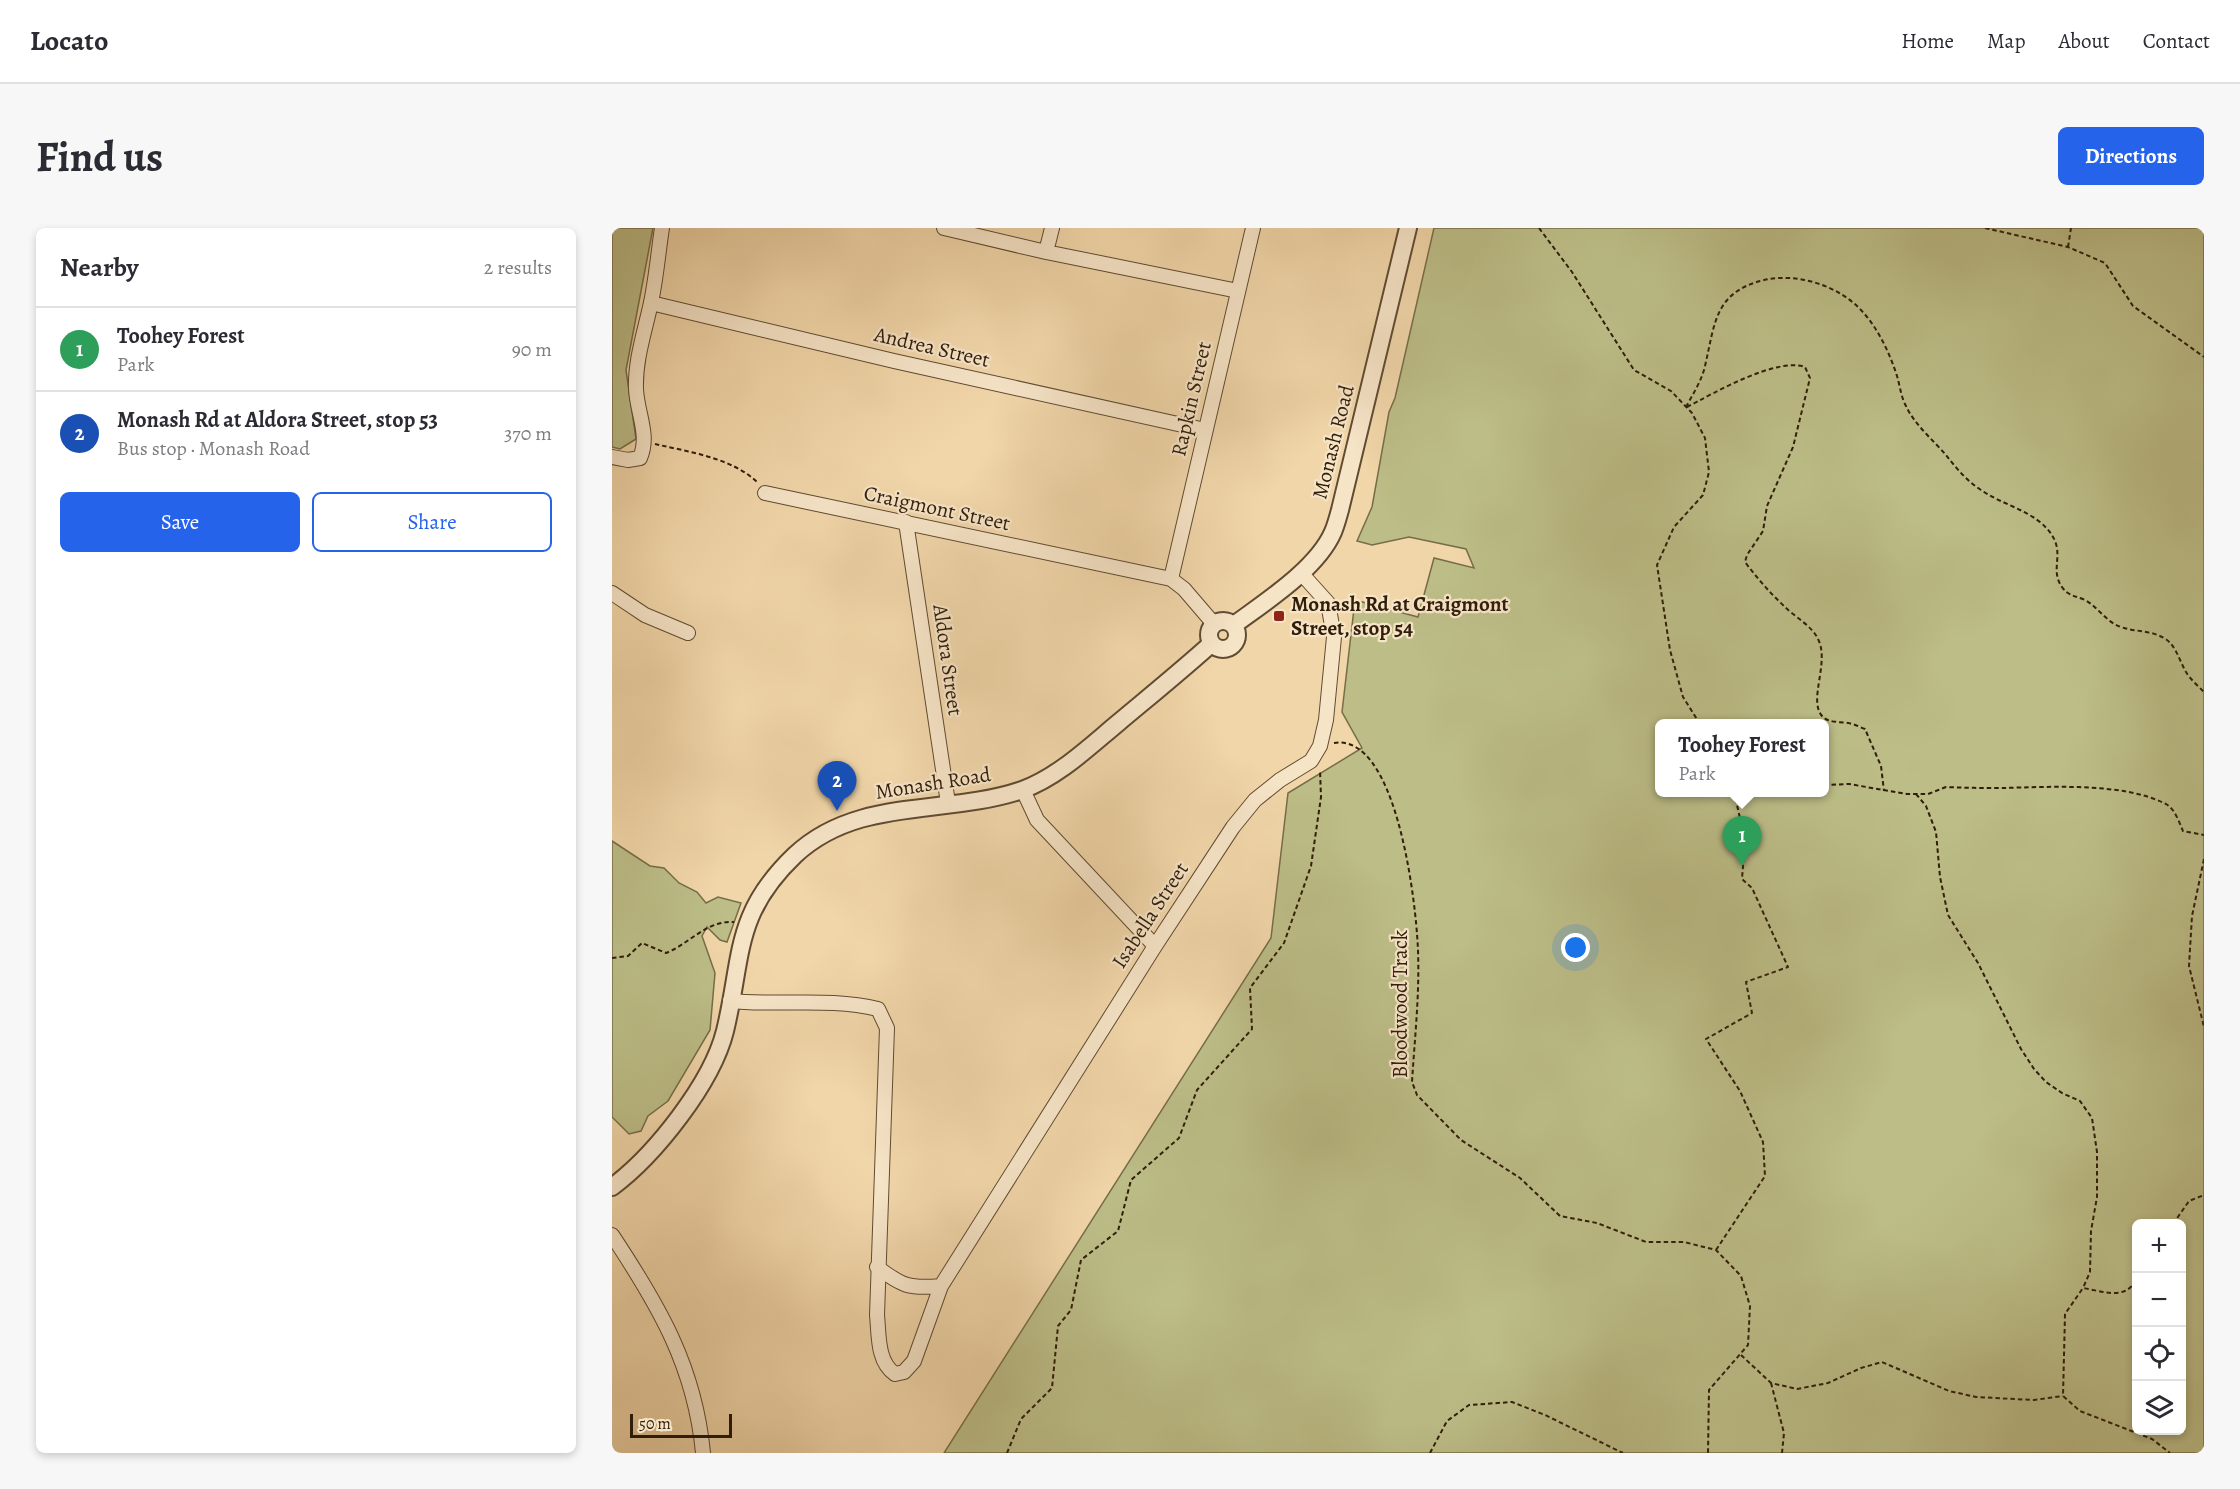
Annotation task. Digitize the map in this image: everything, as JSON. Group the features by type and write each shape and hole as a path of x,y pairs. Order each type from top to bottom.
{"street":[{"path":"612,458 628,460 640,458 644,441 636,391 636,368 651,303 662,228"},
{"path":"944,228 1046,252 1238,291"},
{"path":"1046,252 1052,228"},
{"name":"Rapkin Street","path":"1171,579 1252,228"},
{"name":"Monash Road","path":"612,1187 650,1152 673,1124 711,1068 724,1033 738,954 747,922 759,899 778,872 797,853 819,836 849,821 872,815 987,799 1023,790 1054,773 1080,754 1211,644 1221,650 1232,646 1237,636 1234,626 1301,573 1317,556 1332,534 1340,510 1408,228"},
{"name":"Andrea Street","path":"651,303 894,361 1205,430"},
{"name":"Craigmont Street","path":"765,493 1171,579"},
{"name":"Aldora Street","path":"906,522 948,803"},
{"path":"1301,573 1328,603 1334,637 1326,720 1320,746"},
{"path":"1171,579 1184,589 1214,624"},
{"path":"612,593 645,615 688,633"},
{"path":"1211,644 1209,633 1214,624 1224,621 1234,626"},
{"name":"Isabella Street","path":"730,1001 859,1005 878,1009 887,1028 877,1315 882,1358 887,1369 895,1374 903,1372 914,1362 941,1286 1155,946 1233,827 1255,800 1280,780 1311,761 1320,746"},
{"path":"1023,790 1037,820 1155,946"},
{"path":"612,1235 667,1324 686,1370 700,1426 703,1453"},
{"path":"877,1266 898,1283 920,1288 941,1286"}],"path":[{"path":"1539,228 1572,272 1634,370 1671,391 1692,413 1705,438 1709,472 1703,495 1674,526 1657,565 1670,650 1683,697 1697,719"},
{"path":"1985,228 2068,247 2105,263 2133,306 2204,357"},
{"path":"2068,247 2071,228"},
{"path":"1686,407 1705,368 1713,330 1724,302 1742,289 1764,280 1791,278 1812,281 1832,290 1856,304 1871,322 1889,356 1909,412 1968,481 1983,492 2025,512 2049,531 2059,550 2057,578 2062,589 2072,597 2082,599 2094,606 2118,626 2149,631 2165,638 2173,646 2186,673 2204,692"},
{"path":"1686,407 1731,384 1767,370 1788,364 1805,367 1810,378 1798,419 1793,447 1767,506 1763,531 1745,562 1767,589 1818,638 1822,653 1822,668 1817,704 1822,716 1828,719"},
{"path":"644,441 714,457 752,477 765,493"},
{"path":"1829,720 1851,723 1865,729 1881,766 1884,790"},
{"name":"Bloodwood Track","path":"1320,746 1344,742 1367,754 1388,788 1405,847 1418,935 1412,1082 1417,1095 1461,1140 1520,1178 1560,1216 1596,1223 1646,1242 1684,1242 1716,1250"},
{"path":"1007,1453 1021,1419 1052,1388 1058,1326 1071,1310 1081,1260 1118,1231 1131,1180 1179,1138 1197,1090 1252,1029 1250,988 1284,943 1311,866 1320,797 1320,746"},
{"path":"1829,785 1850,784 1916,794 1928,794 1947,787 2068,787 2111,790 2168,805 2183,831 2204,835"},
{"path":"1916,794 1926,806 1936,832 1940,876 1948,915 1978,963 2021,1049 2034,1069 2046,1082 2080,1101 2092,1118 2097,1152 2097,1197 2091,1230 2090,1272 2083,1288 2065,1314 2063,1396"},
{"path":"1708,1453 1710,1390 1748,1345 1750,1306 1741,1276 1716,1250 1765,1176 1763,1142 1740,1092 1706,1039 1752,1013 1746,982 1788,967 1752,888 1742,879 1745,840 1735,797"},
{"path":"2204,859 2192,916 2189,966 2204,1027"},
{"path":"612,958 628,956 642,943 666,953 676,949 697,933 724,921 747,922"},
{"path":"2176,1219 2189,1201 2204,1195"},
{"path":"2083,1288 2117,1294 2132,1286"},
{"path":"1740,1354 1771,1383 1797,1389 1828,1383 1861,1368 1882,1362 1949,1391 1976,1397 2034,1400 2063,1396 2080,1411 2152,1439 2170,1453"},
{"path":"1771,1383 1784,1433 1782,1453"},
{"path":"1430,1453 1447,1421 1469,1405 1512,1402 1545,1415 1623,1453"}],"green space":[{"path":"612,228 653,228 626,370 636,439 620,449 612,447"},
{"path":"1434,228 2204,228 2204,1453 944,1453 1271,938 1288,793 1362,748 1342,712 1355,600 1418,617 1434,558 1474,568 1466,549 1409,537 1372,545 1357,541 1372,507 1389,412 1395,398"},
{"path":"612,841 650,866 664,868 679,883 697,892 706,903 718,897 741,903 727,942 720,940 707,927 702,936 715,973 710,1030 668,1101 648,1116 641,1131 629,1134 612,1117"}],"place":[{"name":"Monash Rd at Craigmont Street, stop 54","path":"1279,616"},
{"name":"Monash Rd at Aldora Street, stop 53","path":"837,811"},
{"name":"Toohey Forest","path":"1742,866"}]}
